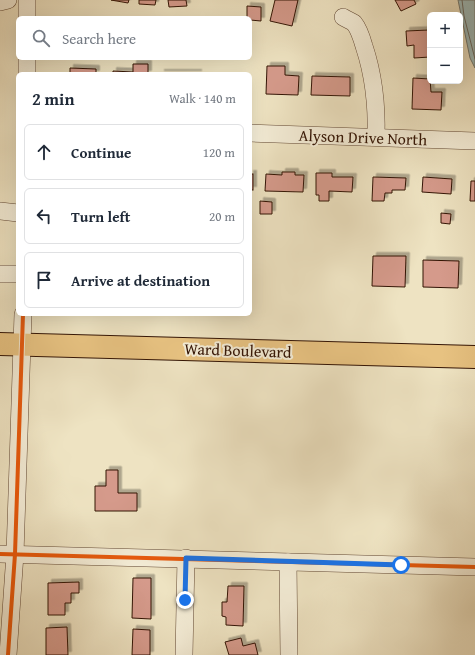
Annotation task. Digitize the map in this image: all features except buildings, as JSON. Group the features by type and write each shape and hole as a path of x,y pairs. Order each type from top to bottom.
{"main road":[{"name":"Ward Boulevard","path":"0,344 475,357"}],"street":[{"path":"0,2 8,0"},
{"path":"27,0 27,16"},
{"path":"343,17 354,23 369,61 374,85 376,106 376,138"},
{"path":"27,60 27,72"},
{"name":"Alyson Drive North","path":"252,134 475,141"},
{"path":"0,211 16,213"},
{"path":"0,274 16,274"},
{"path":"8,655 8,554 23,316"},
{"path":"8,554 475,567"},
{"path":"184,655 186,558"},
{"path":"288,562 289,655"}],"water":[{"path":"458,0 475,0 475,68 470,58 463,24 463,12 460,12"}],"cycle path":[{"path":"8,655 15,554 23,316"},
{"path":"0,554 475,567"}],"route":[{"path":"185,600 186,558 401,565"}]}
